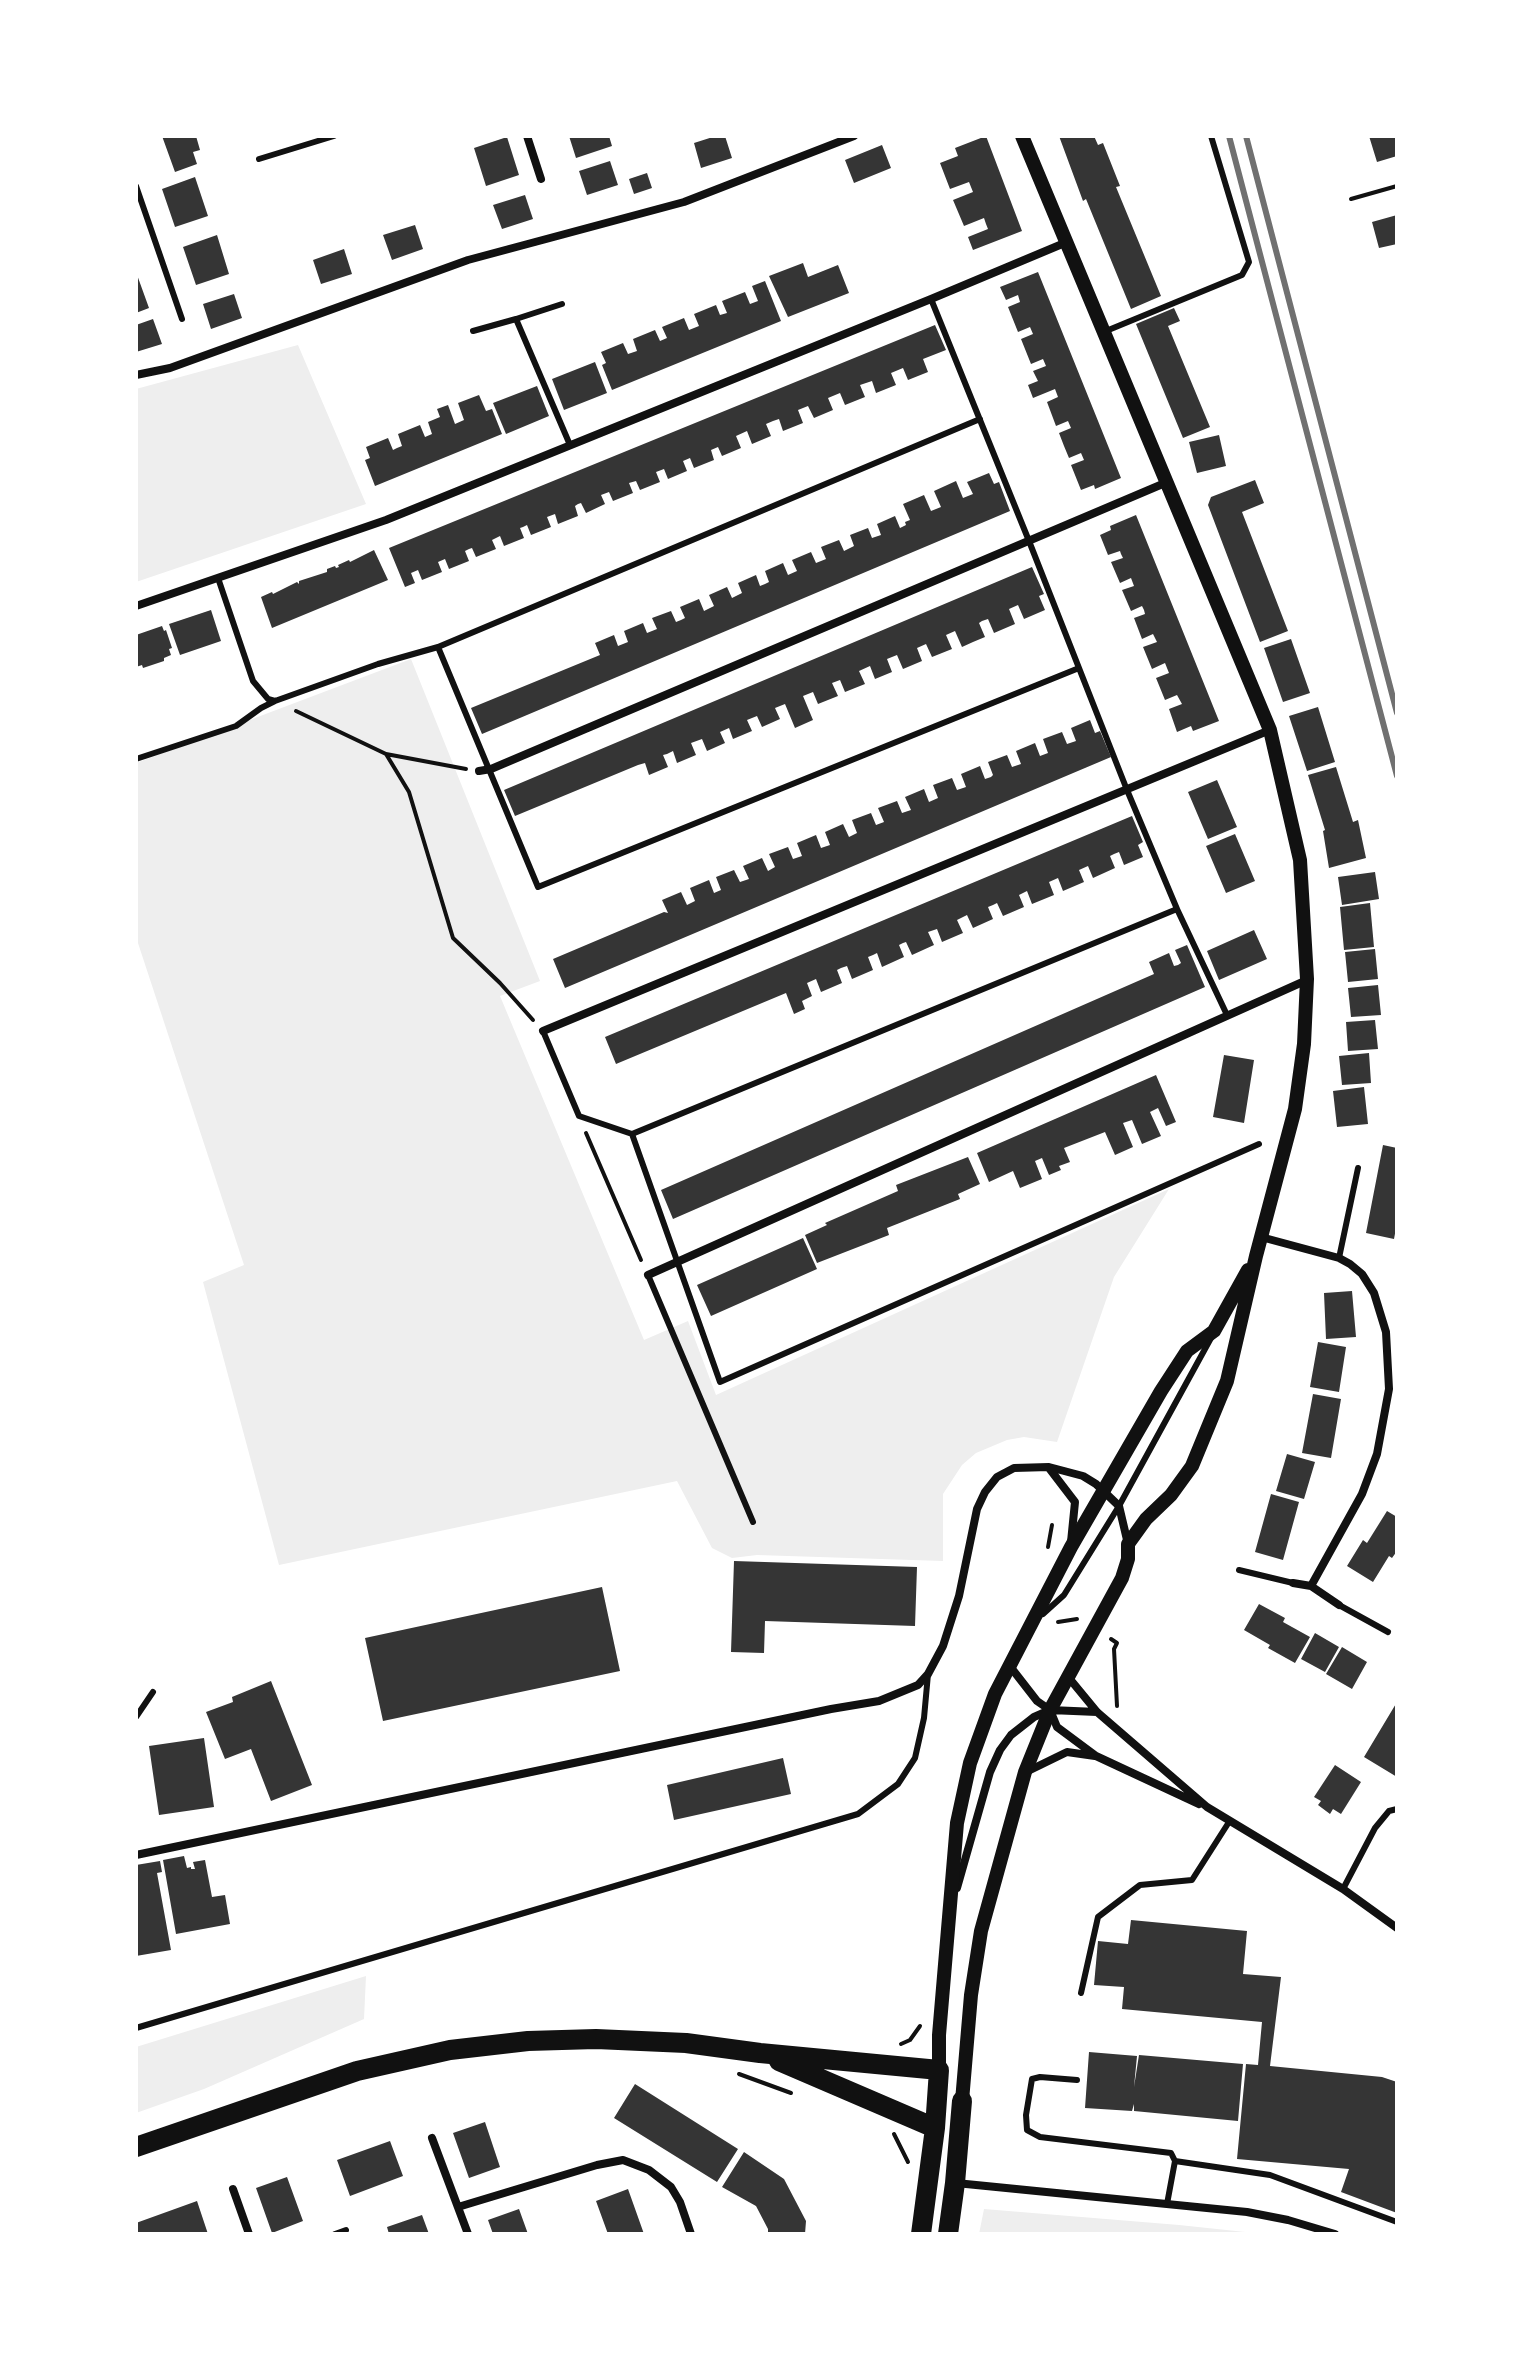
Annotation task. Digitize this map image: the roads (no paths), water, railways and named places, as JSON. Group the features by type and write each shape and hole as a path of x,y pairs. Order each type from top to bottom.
{"main road":[{"path":"136,2147 357,2071 450,2050 528,2041 596,2039 686,2043 939,2070 962,2101 948,2234"},
{"path":"760,2053 935,2128 955,2183"},
{"path":"921,2234 939,2070"},
{"path":"935,2128 962,2101"},
{"path":"924,2203 937,2190 955,2183"}],"street":[{"path":"527,136 541,179"},
{"path":"136,375 170,368 468,260 684,202 854,136"},
{"path":"1022,136 1270,730 1300,860 1307,979 1304,1044 1295,1109 1227,1381 1192,1466 1128,1544"},
{"path":"136,606 386,520 1067,242"},
{"path":"479,771 491,769 1165,483"},
{"path":"543,1031 1270,730"},
{"path":"648,1275 1307,979"},
{"path":"1261,1237 1339,1258 1362,1274 1382,1313 1388,1351 1389,1389 1382,1432 1370,1474 1311,1586"},
{"path":"939,2070 939,2035 957,1823 970,1763 1009,1663 1071,1547 1138,1429 1187,1351 1214,1331 1256,1256"},
{"path":"1049,1467 1075,1502 1071,1547"},
{"path":"136,1855 879,1701 918,1685 928,1674 943,1646 955,1608 977,1509 997,1477 1014,1468 1049,1467 1083,1476 1119,1506 1128,1544 1128,1559 1122,1578 1050,1710 1025,1772 981,1931 971,1995 962,2101"},
{"path":"1293,1583 1311,1586 1339,1605"},
{"path":"1009,1663 1037,1701 1050,1710 1057,1727 1096,1756 1207,1807"},
{"path":"1069,1678 1097,1712 1207,1807 1343,1889 1397,1928"},
{"path":"949,1911 971,1846 981,1799 1000,1750 1011,1735 1034,1717 1050,1710 1097,1712"},
{"path":"1025,1772 1067,1752 1096,1756"},
{"path":"432,2138 468,2234"},
{"path":"458,2207 623,2160 649,2170 671,2187 680,2202 691,2234"},
{"path":"955,2183 1247,2212 1335,2234"},
{"path":"233,2189 249,2234"}],"lane":[{"path":"259,159 334,136"},
{"path":"1102,333 1242,275 1249,262 1211,136"},
{"path":"136,186 182,319"},
{"path":"931,299 1127,790 1177,909 1227,1015"},
{"path":"473,331 562,304"},
{"path":"516,319 570,445"},
{"path":"136,759 236,726 275,701 378,664 438,647 980,419"},
{"path":"218,578 253,681 261,693 275,701"},
{"path":"438,647 538,887 1079,668"},
{"path":"543,1031 579,1116 632,1134 1177,909"},
{"path":"632,1134 720,1382 1259,1144"},
{"path":"1339,1258 1358,1168"},
{"path":"648,1275 753,1522"},
{"path":"1028,1627 1064,1595 1119,1506 1214,1331"},
{"path":"1239,1570 1293,1583"},
{"path":"1339,1605 1388,1632"},
{"path":"136,2028 858,1814 898,1784 915,1758 924,1718 928,1674"},
{"path":"136,1717 153,1692"},
{"path":"1343,1889 1375,1828 1389,1811 1397,1809"},
{"path":"1081,1993 1098,1917 1140,1885 1192,1880 1229,1822"},
{"path":"1077,2080 1032,2079 1026,2115 1026,2127 1030,2133 1040,2137 1168,2151 1175,2161 1167,2204"},
{"path":"1175,2161 1270,2175 1397,2222"},
{"path":"335,2234 346,2230"}],"railway":[{"path":"1229,136 1397,776"},
{"path":"1246,136 1397,713"}]}
